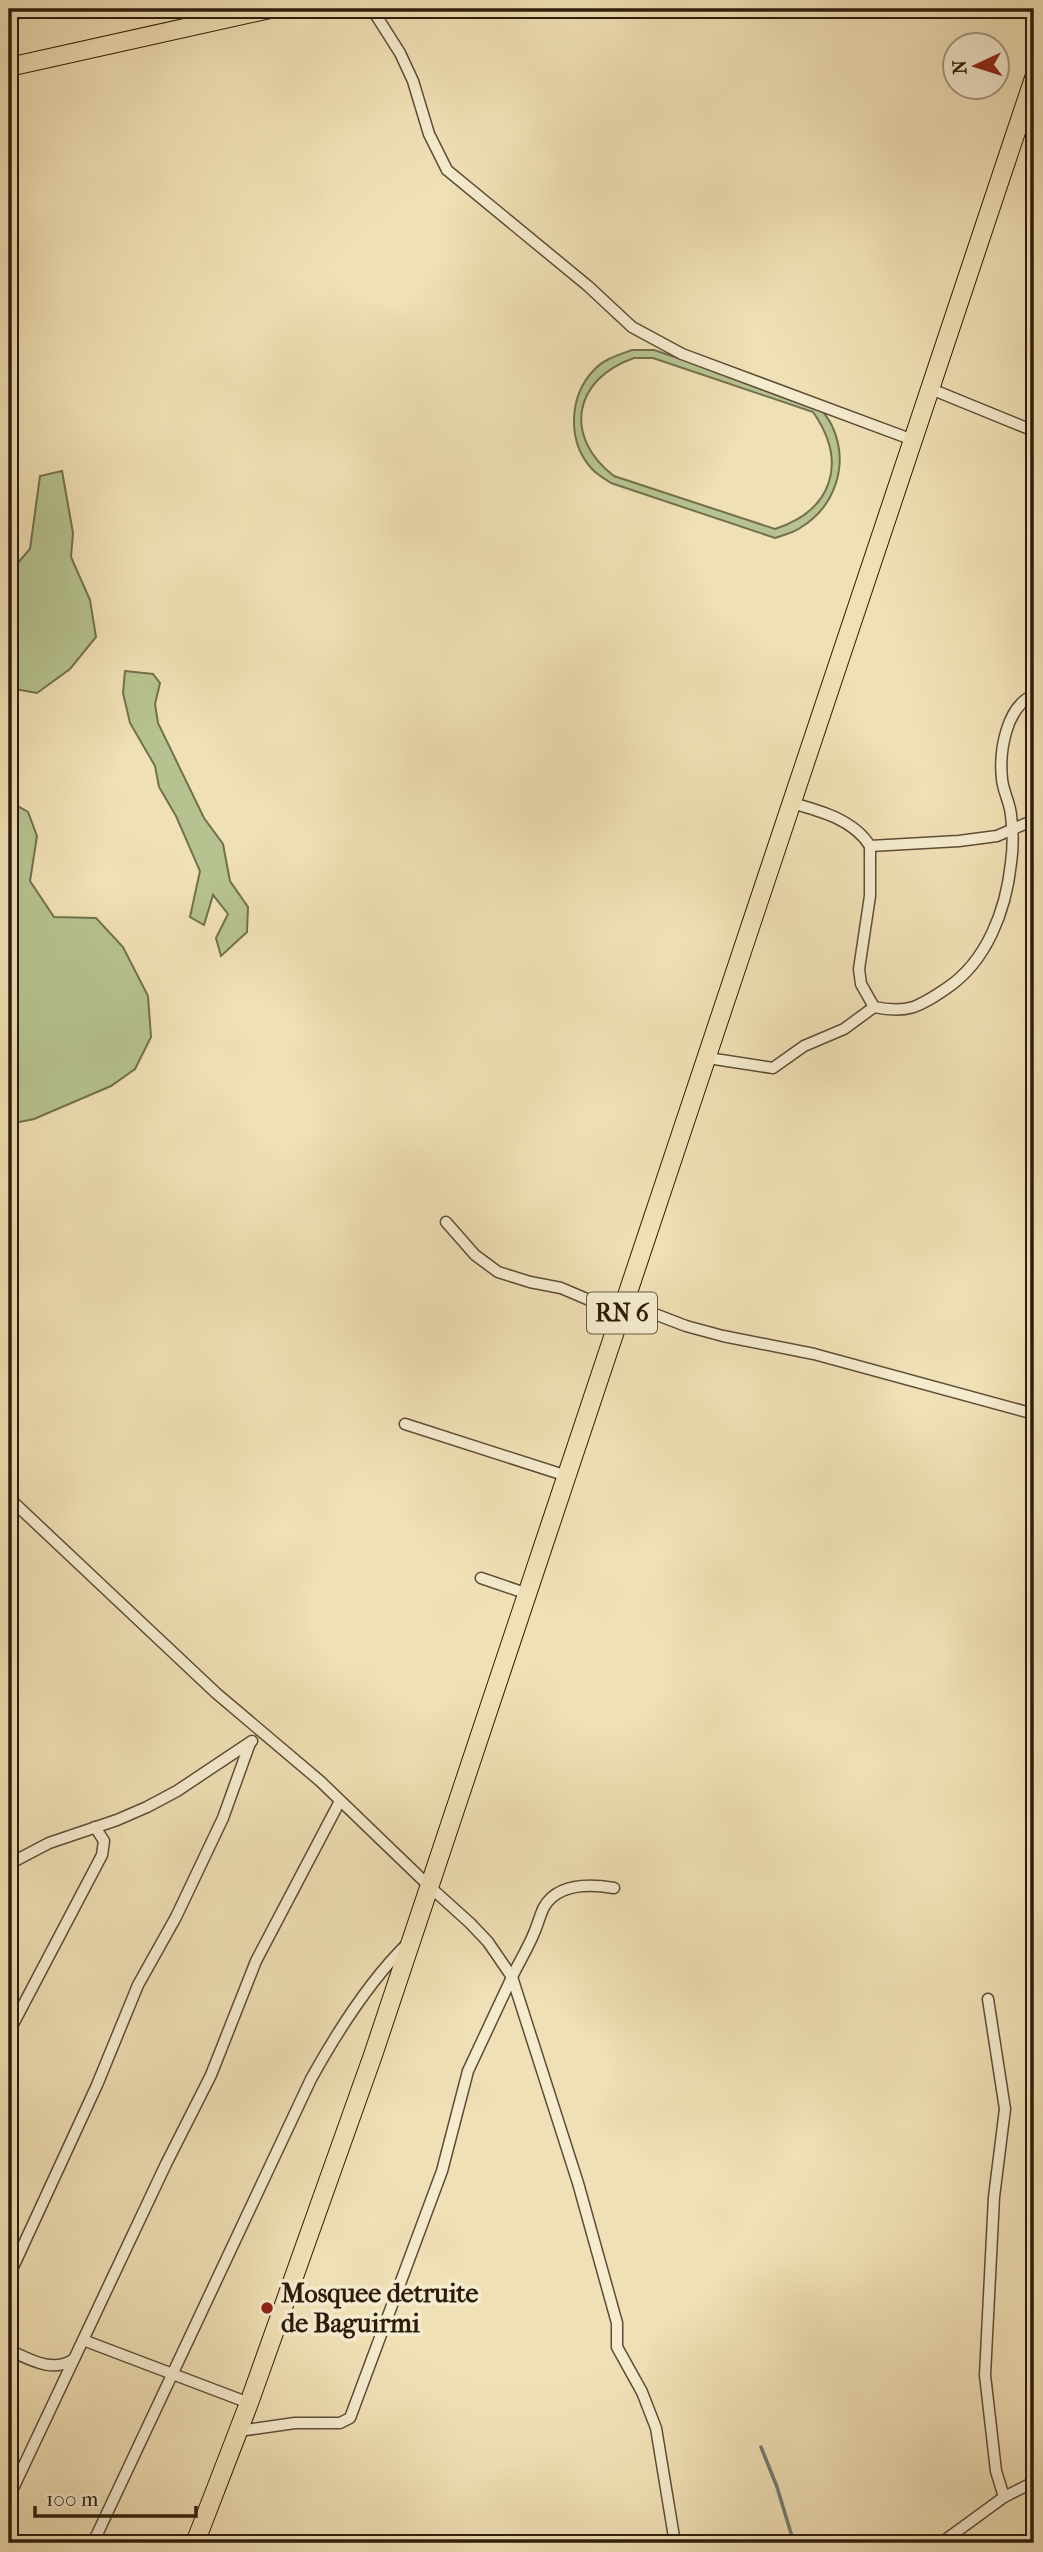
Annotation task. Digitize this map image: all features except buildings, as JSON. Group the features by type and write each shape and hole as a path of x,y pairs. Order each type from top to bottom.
{"main road":[{"path":"9,67 270,9"},
{"name":"RN 6","path":"195,2543 239,2431 373,2055 1034,78"}],"street":[{"path":"372,9 379,17 413,81 429,134 447,170 587,286 632,327 682,354 914,440"},
{"path":"931,389 1034,431"},
{"path":"708,1058 773,1068 804,1046 844,1029 874,1007 912,1010 967,974 994,929 1012,861 1010,811 1002,780 1003,747 1008,728 1021,702 1034,695"},
{"path":"792,803 838,819 864,836 870,846 870,896 859,969 861,984 874,1007"},
{"path":"870,846 998,836 1034,820"},
{"path":"446,1222 488,1266 520,1279 561,1288 723,1336 827,1357 1034,1414"},
{"path":"405,1424 567,1476"},
{"path":"9,1498 216,1693 340,1801 456,1909 488,1942 512,1977 578,2183 617,2323 617,2347 642,2392 656,2428 675,2543"},
{"path":"481,1578 528,1594"},
{"path":"9,1864 49,1843 117,1820 177,1791 262,1732"},
{"path":"9,2276 97,2085 138,1985 176,1917 223,1818 250,1742"},
{"path":"9,2497 166,2164 211,2075 256,1961 340,1801"},
{"path":"9,2032 102,1855 104,1841 95,1827"},
{"path":"239,2431 295,2423 340,2423 350,2418 442,2171 468,2071 545,1905 567,1888 596,1885 614,1888"},
{"path":"93,2543 264,2176 323,2057 391,1959 410,1942"},
{"path":"988,1999 1005,2109 994,2197 985,2375 996,2471 1004,2497"},
{"path":"83,2340 249,2403"},
{"path":"9,2350 48,2365 67,2364 74,2359"},
{"path":"941,2543 1004,2497 1034,2482"}],"green space":[{"path":"632,350 654,350 818,405 833,428 840,456 836,484 822,509 797,530 775,538 611,483 597,474 579,447 575,434 575,406 585,381 598,366","holes":["634,358 653,358 813,412 824,431 832,466 822,497 795,521 775,529 614,476 598,461 587,444 582,427 582,410 587,394 598,380 614,368"]},
{"path":"62,471 73,533 71,557 90,600 96,637 70,669 37,693 9,688 9,648 14,636 9,630 9,573 30,549 40,476"},
{"path":"125,671 153,674 160,683 155,704 158,723 204,818 223,844 230,881 248,907 247,932 221,956 216,938 228,914 213,895 204,925 190,917 200,871 176,816 159,787 155,766 130,723 123,693"},
{"path":"9,801 28,812 37,836 30,881 54,917 96,918 123,947 148,996 151,1037 135,1069 111,1086 34,1119 9,1124"}],"waterway":[{"path":"761,2447 777,2487 794,2543"}],"place":[{"name":"Mosquee detruite de Baguirmi","path":"267,2308"}]}
